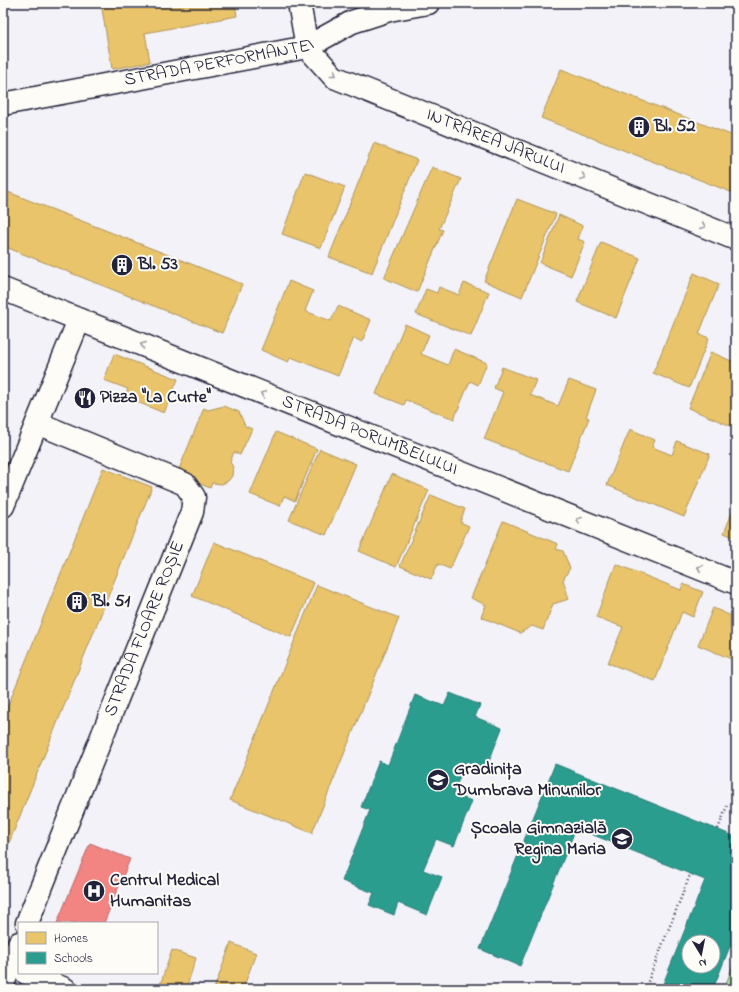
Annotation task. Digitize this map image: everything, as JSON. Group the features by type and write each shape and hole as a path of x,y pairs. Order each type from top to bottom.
{"street":[{"path":"299,3 307,46"},
{"name":"STRADA PERFORMANȚEI","path":"3,104 307,46 352,22 389,10 428,3"},
{"name":"INTRAREA JARULUI","path":"307,46 334,77 736,239"},
{"name":"STRADA PORUMBELULUI","path":"3,289 736,583"},
{"path":"3,506 79,320"},
{"name":"STRADA FLOARE ROȘIE","path":"27,922 192,512 194,497 185,484 37,423"},
{"path":"18,949 14,974 65,989"}],"path":[{"path":"718,829 727,806"},
{"path":"644,989 690,875"}],"green space":[{"path":"736,958 736,989 724,989"}],"building: Homes":[{"path":"101,3 235,3 237,16 145,33 150,62 112,69"},
{"name":"Bl. 52","path":"561,69 736,137 736,194 541,118"},
{"path":"374,143 417,160 372,273 329,257"},
{"path":"432,167 461,179 439,229 443,230 417,292 384,278"},
{"path":"305,172 345,187 321,248 282,234"},
{"name":"Bl. 53","path":"3,190 242,284 222,333 3,246"},
{"path":"517,199 556,214 522,297 484,281"},
{"path":"559,215 583,226 578,239 585,242 571,276 540,263"},
{"path":"601,242 640,258 616,318 577,302"},
{"path":"694,273 719,284 699,334 709,338 689,388 653,373"},
{"path":"289,281 313,291 305,311 331,321 338,306 371,320 362,342 354,338 338,376 291,357 288,362 261,350"},
{"path":"464,283 489,292 471,336 416,314 426,289 437,293 439,287 459,295"},
{"path":"405,324 429,335 421,354 448,365 454,349 487,363 478,385 470,381 454,419 406,400 404,405 376,394"},
{"path":"711,352 736,363 736,428 688,408"},
{"path":"114,354 178,379 164,413 125,397 128,389 104,380"},
{"path":"502,367 536,380 530,395 558,406 569,380 596,390 586,417 589,418 568,471 484,439 503,392 494,388"},
{"path":"224,406 239,412 245,426 252,429 240,455 234,452 230,462 233,467 232,476 228,481 222,484 212,483 210,488 177,474 204,408 208,410"},
{"path":"630,429 655,440 652,447 672,455 677,441 710,454 684,517 607,485"},
{"path":"276,432 317,449 295,501 284,496 280,506 250,494"},
{"path":"320,449 356,464 326,535 289,520"},
{"name":"Bl. 51","path":"103,468 152,487 3,858 3,718"},
{"path":"392,474 429,490 396,567 359,551"},
{"path":"431,495 465,509 460,522 469,526 450,569 438,564 431,579 400,566"},
{"path":"736,503 736,538 724,533"},
{"path":"503,521 558,544 556,549 563,551 570,568 563,580 569,599 553,604 543,630 532,626 520,633 481,617 486,605 471,598"},
{"path":"214,542 314,583 291,637 192,596"},
{"path":"616,564 681,590 683,584 703,592 693,617 682,612 655,681 608,663 623,627 596,617"},
{"path":"317,585 399,618 312,833 230,800"},
{"path":"713,608 736,618 736,661 698,645"},
{"path":"231,943 256,953 243,989 214,989"},
{"path":"172,950 196,958 186,989 159,988"}],"building: Schools":[{"path":"450,693 480,705 475,717 502,728 486,769 466,761 453,794 472,801 454,846 436,839 423,870 442,877 427,915 398,903 394,915 369,905 374,893 342,881 370,810 361,807 379,761 388,765 415,695 444,706"},
{"path":"555,764 736,837 736,931 721,969 721,934 683,934 705,880 576,828 520,966 480,949"},
{"path":"681,939 681,974 719,974 713,989 661,989"}],"building: Health":[{"name":"Centrul Medical Humanitas","path":"90,843 130,859 104,922 57,922"}],"place":[{"name":"Bl. 52","path":"639,127"},
{"name":"Bl. 53","path":"122,265"},
{"name":"Pizza \"La Curte\"","path":"85,398"},
{"name":"Bl. 51","path":"77,602"},
{"name":"Gradinița Dumbrava Minunilor","path":"438,780"},
{"name":"Școala Gimnazială Regina Maria","path":"622,839"},
{"name":"Centrul Medical Humanitas","path":"94,891"}]}
